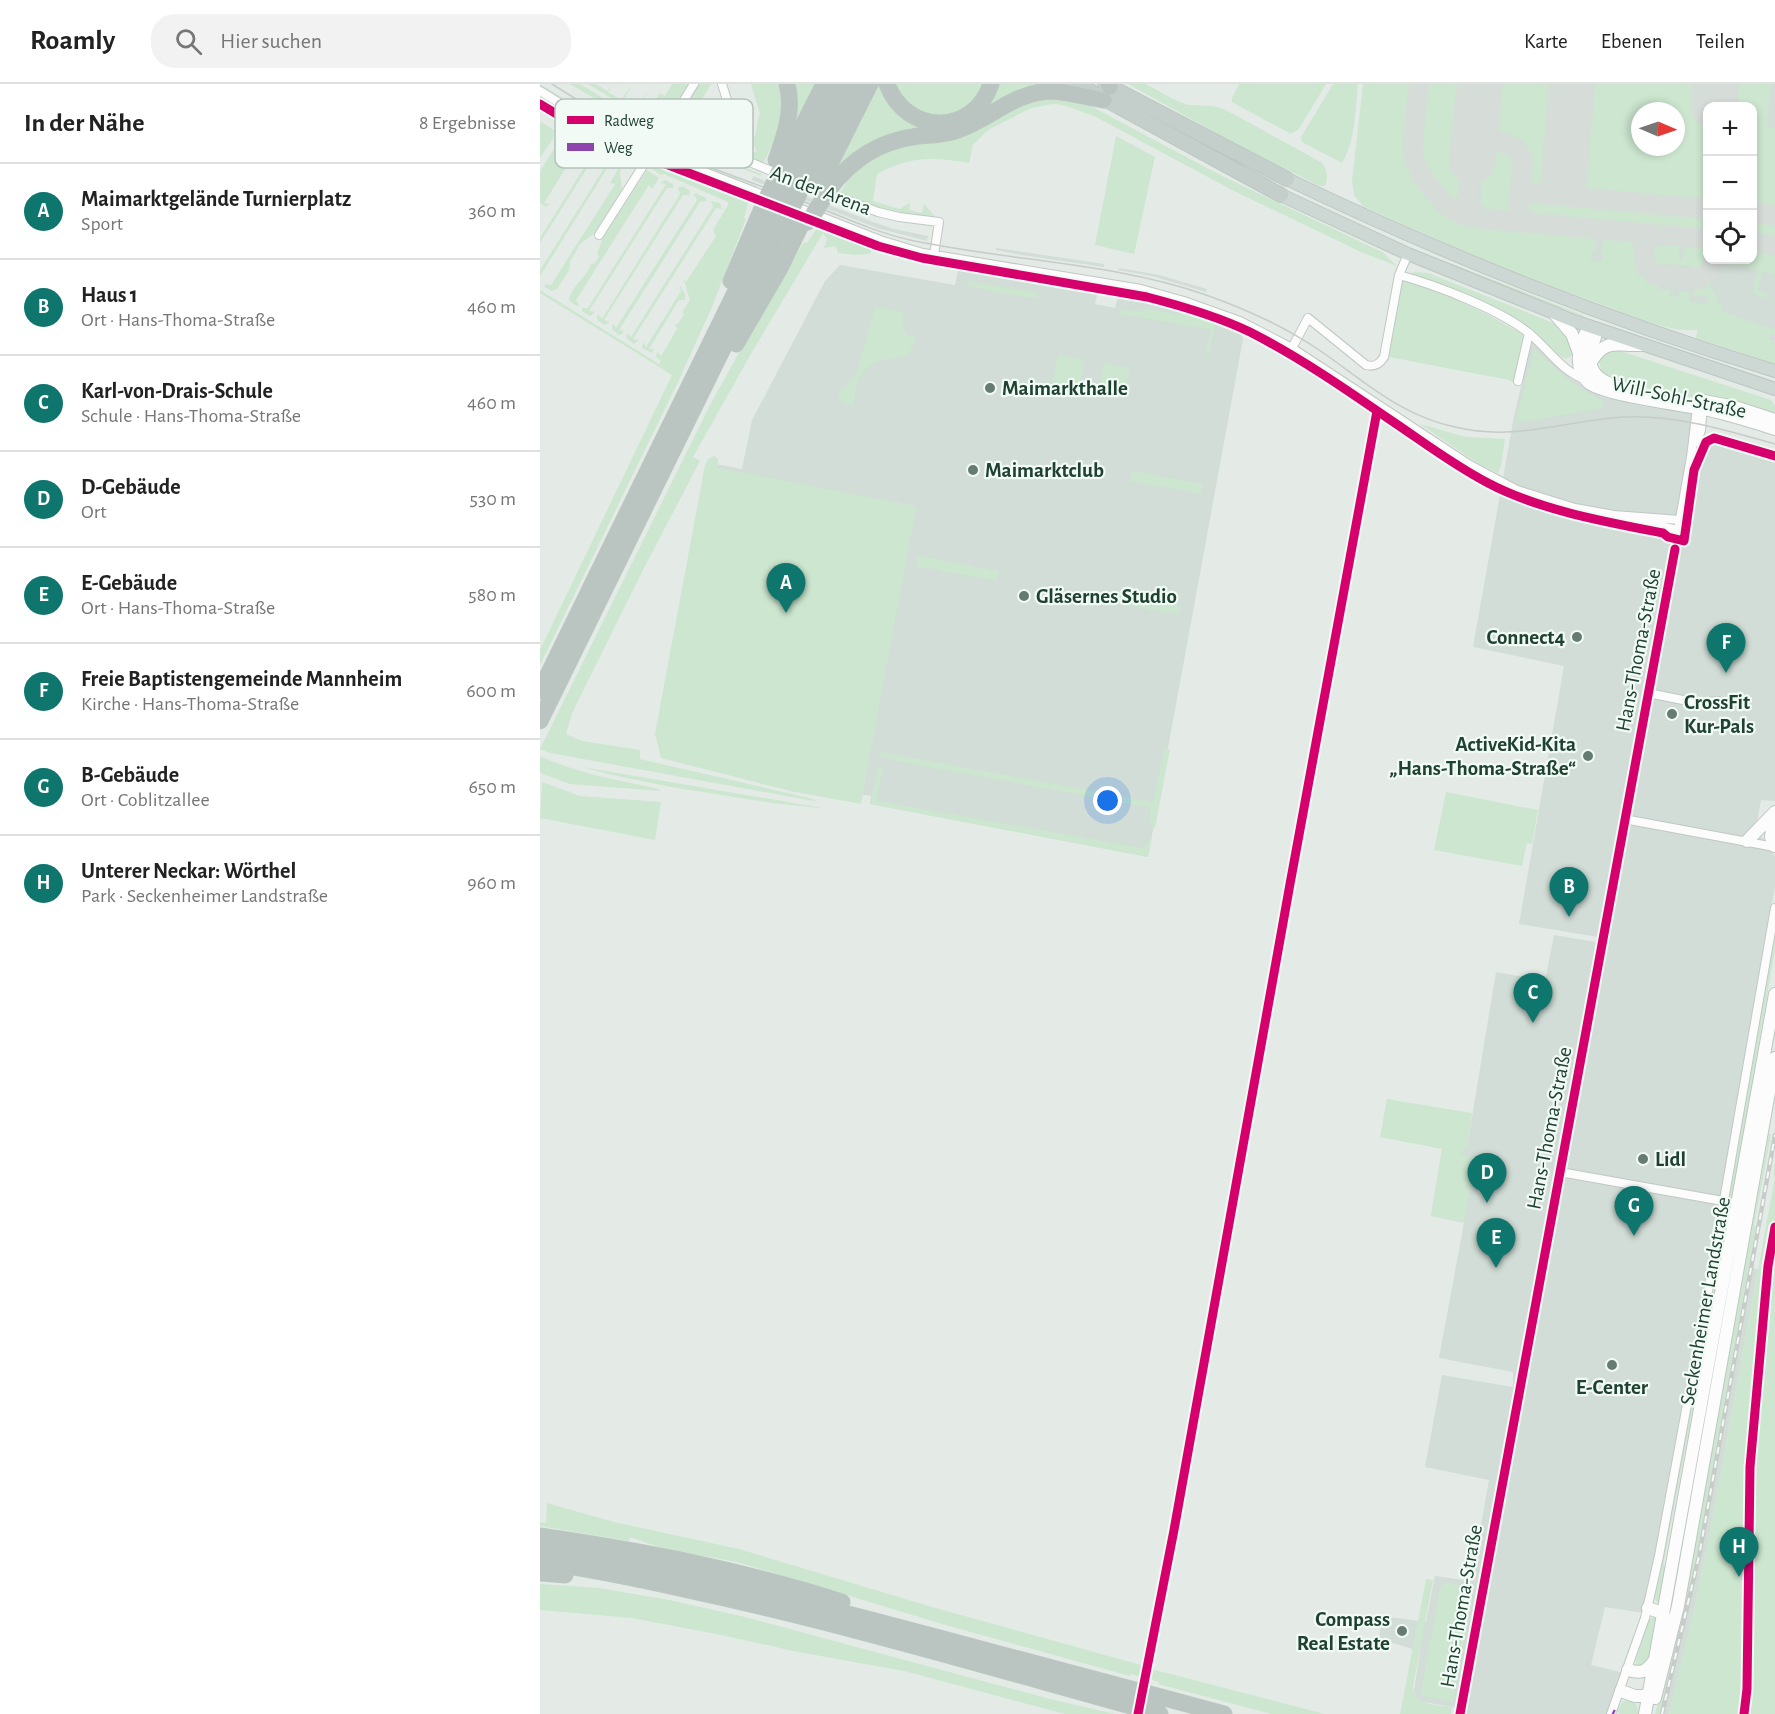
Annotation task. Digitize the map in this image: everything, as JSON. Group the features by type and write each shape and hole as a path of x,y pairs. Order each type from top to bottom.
{"highway":[{"path":"787,84 789,121 801,177"},
{"path":"801,177 824,84"},
{"path":"540,691 701,363 783,214 801,177 838,84"},
{"path":"540,721 694,409 801,177 854,84"},
{"path":"701,363 711,328 738,264 741,248 783,214 801,177 870,84"},
{"path":"887,84 892,98 910,115 923,121 938,123 960,119 972,112 982,102 991,84"},
{"path":"1077,84 1107,89 1287,179"},
{"path":"801,177 844,170 877,147 899,139 956,131 974,124 1021,97 1041,92 1107,89 1281,195"},
{"path":"694,409 712,388 797,236 783,214"},
{"path":"541,1552 663,1584 825,1622 1160,1714"},
{"path":"541,1552 602,1557 705,1578 827,1608 1224,1714"}],"main road":[{"path":"1287,179 1410,236 1505,276 1640,345 1775,389"},
{"path":"1281,195 1408,254 1554,313 1593,321 1608,315 1775,371"},
{"name":"Will-Sohl-Straße","path":"1554,313 1572,334 1579,353 1580,371 1593,387 1605,391 1701,406 1735,407 1775,420"},
{"path":"1579,353 1593,321"},
{"name":"Will-Sohl-Straße","path":"1593,321 1591,363 1594,374 1602,381 1629,390 1701,406 1775,429"},
{"path":"1591,363 1599,350 1606,345 1640,345"},
{"path":"1747,841 1774,813"},
{"path":"1774,813 1771,837 1774,847"},
{"name":"Seckenheimer Landstraße","path":"1651,1714 1654,1661 1662,1613 1775,994"},
{"name":"Seckenheimer Landstraße","path":"1645,1714 1670,1644 1683,1579 1775,1058"},
{"path":"1648,1608 1662,1613 1668,1625 1670,1644"},
{"path":"1628,1670 1642,1672 1648,1669 1654,1661"},
{"path":"1621,1691 1635,1696 1652,1696"},
{"path":"1635,1696 1645,1714"}],"street":[{"path":"684,99 693,84"},
{"name":"An der Arena","path":"723,84 727,99"},
{"path":"540,91 555,101"},
{"name":"An der Arena","path":"753,163 878,212 939,222 934,255"},
{"path":"599,235 642,168"},
{"path":"693,168 880,240 934,255 1148,291 1224,315 1292,348 1470,465 1504,484 1555,503 1678,530"},
{"path":"1292,348 1308,318 1366,365 1376,365 1383,357 1399,275 1408,254"},
{"path":"1399,275 1424,282 1505,318 1529,333 1560,364 1575,375 1586,380 1602,381"},
{"path":"1518,381 1529,333"},
{"path":"1560,364 1579,353"},
{"name":"Hans-Thoma-Straße","path":"1691,457 1702,427 1701,406"},
{"name":"Hans-Thoma-Straße","path":"1460,1714 1675,549 1674,541 1701,406"},
{"path":"1702,427 1712,417 1722,414"},
{"path":"1614,515 1680,520"},
{"name":"Hans-Thoma-Straße","path":"1648,693 1698,703 1718,701"},
{"path":"1624,819 1774,847"},
{"name":"Seckenheimer Landstraße","path":"1621,1691 1648,1608 1775,908"},
{"path":"1560,1172 1723,1201"},
{"path":"1611,1714 1621,1691"}],"shaded area":[{"path":"1383,84 1775,84 1775,342 1372,204"},
{"path":"753,176 873,222 928,236 927,241 877,228 752,180"},
{"path":"996,248 1104,264 1104,267 1022,255 996,250"},
{"path":"840,265 955,285 959,266 1098,290 1095,304 1115,308 1119,294 1158,302 1216,320 1241,333 1243,339 1148,857 870,804 871,796 836,791 711,463 742,469 752,420 825,281"},
{"path":"1119,268 1159,275 1207,289 1206,292 1152,276 1118,270"},
{"path":"1532,341 1569,377 1602,397 1693,414 1691,434 1775,461 1775,801 1761,800 1756,828 1775,857 1775,886 1644,1613 1605,1607 1591,1665 1624,1673 1608,1714 1465,1714 1464,1709 1423,1702 1416,1697 1414,1691 1420,1651 1379,1639 1382,1616 1426,1622 1435,1576 1471,1581 1489,1480 1425,1467 1442,1375 1513,1387 1513,1372 1439,1358 1464,1223 1431,1216 1442,1149 1467,1147 1496,972 1545,981 1554,935 1596,942 1598,937 1519,924 1564,666 1473,647 1514,416"},
{"path":"1759,1215 1762,1216 1753,1268 1758,1269 1709,1537 1669,1714 1659,1714 1695,1565"}],"green space":[{"path":"540,84 564,99 559,99 540,87"},
{"path":"570,84 580,84 604,99 596,99"},
{"path":"588,84 596,84 607,91 613,84 608,92 619,99 613,99"},
{"path":"672,84 690,84 681,99 656,99 660,93 665,96"},
{"path":"698,84 711,84 702,99 689,99"},
{"path":"751,84 782,84 784,112 774,148 771,147 763,164 753,159 753,153 757,151 753,139 760,114"},
{"path":"790,84 817,84 785,150"},
{"path":"875,84 883,84 892,103 906,116 921,124 938,127 955,124 971,116 984,102 994,84 1059,84 1067,89 1051,89 1024,95 961,126 896,137 875,144 868,147 829,181 828,178"},
{"path":"892,84 985,84 972,103 964,110 944,117 934,117 923,115 909,108"},
{"path":"1128,84 1146,84 1188,105 1224,109 1321,162 1327,173 1325,186 1320,186 1247,150"},
{"path":"1239,84 1326,84 1299,129 1291,134 1232,102"},
{"path":"1333,84 1358,84 1350,145 1342,163 1302,142 1301,137"},
{"path":"1363,84 1414,84 1409,162 1420,182 1444,212 1465,222 1597,234 1591,262 1602,262 1603,252 1600,252 1604,238 1609,235 1634,239 1640,250 1645,273 1659,282 1659,289 1670,290 1669,296 1678,297 1679,291 1690,292 1689,301 1708,305 1709,298 1701,296 1702,293 1699,296 1692,295 1696,285 1709,283 1719,301 1718,304 1722,305 1721,311 1772,329 1775,328 1775,335 1771,334 1769,340 1775,342 1775,364 1696,338 1697,330 1672,328 1648,322 1540,282 1363,206 1354,195 1352,181"},
{"path":"1425,84 1467,84 1460,193 1455,200 1444,195 1428,176 1419,153"},
{"path":"1493,84 1771,84 1767,127 1775,128 1775,240 1757,238 1757,102 1703,102 1703,234 1556,221 1531,214 1526,198 1528,165 1524,150 1516,142 1489,129"},
{"path":"1043,96 1085,103 1224,177 1384,253 1397,266 1361,252 1234,191 1094,116 1063,105 1053,104 1031,108 988,130 973,145 969,163 932,159 911,161 877,174 873,201 899,209 910,203 909,210 922,213 924,204 934,215 932,218 885,210 840,193 865,158"},
{"path":"540,121 554,130 553,139 540,158"},
{"path":"1116,136 1155,157 1134,254 1095,245"},
{"path":"1487,147 1509,151 1516,161 1513,206 1507,212 1494,212 1480,204 1483,162 1485,162"},
{"path":"555,148 555,168 566,168 544,203 550,204 546,207 540,203 540,171"},
{"path":"584,168 587,168 540,243 540,238"},
{"path":"604,168 607,168 540,276 540,270"},
{"path":"621,168 622,189 595,233 580,244 570,262 569,270 557,289 552,291 545,287 545,284 551,285 615,184 610,183"},
{"path":"650,168 667,168 749,199 744,218 746,219 712,307 679,380 540,665 540,650 672,375 540,293 540,290 659,364 661,361 656,357 657,351 661,356 677,329 675,324 678,324 690,300 683,278 686,282 716,236 713,230 728,205 728,202 664,174 661,175"},
{"path":"703,168 709,168 757,186 756,188"},
{"path":"741,168 761,174 761,176"},
{"path":"647,170 659,178 652,189 649,185 576,300 579,305 576,306 569,300 571,295 591,263 594,264 599,256 597,254 603,237"},
{"path":"665,180 673,184 673,188 667,188 589,311 595,312 590,316 582,311 582,308 588,308 666,184 660,183"},
{"path":"682,186 690,191 689,195 683,195 604,320 610,322 604,325 597,320 598,314 602,319 680,194 678,188"},
{"path":"696,193 706,198 706,201 700,202 619,330 624,331 619,335 612,329 613,323 616,328 697,200 694,195"},
{"path":"711,201 720,203 722,209 716,208 633,339 639,340 634,344 626,338 628,333 631,337 713,207"},
{"path":"819,225 870,245 872,250 870,254 838,253 836,246 824,248 827,239 823,233 693,457 700,461 573,711 566,734 582,741 640,750 640,759 819,802 550,753 540,749 710,405 766,304 804,242 807,243"},
{"path":"1671,241 1680,243 1679,260 1682,261 1686,244 1689,242 1700,244 1703,248 1702,268 1692,271 1692,266 1661,263 1661,268 1653,264 1653,250"},
{"path":"1757,249 1775,251 1775,275 1763,271 1757,290 1770,294 1769,299 1753,294 1758,271 1734,264 1757,264"},
{"path":"1450,263 1583,315 1583,316 1507,288"},
{"path":"1413,272 1428,273 1556,324 1566,331 1574,350 1572,356 1566,359 1560,356 1532,331 1410,274"},
{"path":"1401,280 1450,297 1526,336 1515,384 1509,380 1389,357"},
{"path":"967,281 1038,293 1038,299 997,293 967,285"},
{"path":"679,284 685,294 685,300 679,300 649,349 654,349 652,353 642,348 643,342 646,347 681,291"},
{"path":"875,307 904,312 905,332 907,335 915,336 913,348 907,356 880,361 870,366 858,377 853,406 845,404 838,398 840,391 856,375"},
{"path":"1147,308 1178,315 1184,310 1216,320 1209,354 1205,353 1211,330 1120,314 1120,309 1138,312"},
{"path":"1534,349 1571,382 1604,402 1603,408 1515,423"},
{"path":"1617,350 1771,400 1775,406 1775,414 1612,381 1602,374 1599,361 1605,352"},
{"path":"1058,355 1085,359 1079,387 1053,382"},
{"path":"1104,363 1130,368 1124,396 1098,391"},
{"path":"1420,424 1466,437 1505,439 1498,473 1479,464"},
{"path":"714,456 718,459 718,468 916,506 861,804 790,791 661,758 655,734 705,465 708,459"},
{"path":"1132,471 1203,484 1201,494 1130,481"},
{"path":"918,556 999,571 997,581 916,566"},
{"path":"1108,592 1181,606 1179,615 1106,601"},
{"path":"1164,749 1170,749 1155,828 1151,827 1150,808 891,760 880,756 881,752 1153,802"},
{"path":"540,756 582,771 662,791 570,784 540,773"},
{"path":"582,767 823,808 779,804 671,787"},
{"path":"878,767 883,767 877,801 1143,848 1152,836 1148,857 870,804"},
{"path":"542,782 580,796 661,802 655,840 540,818"},
{"path":"1446,792 1538,810 1532,844 1527,843 1522,866 1434,850"},
{"path":"1775,929 1775,950 1723,1250 1664,1561 1665,1572 1659,1606 1654,1597 1712,1300"},
{"path":"1775,1021 1775,1033 1672,1607 1667,1612"},
{"path":"1387,1099 1472,1113 1467,1147 1460,1154 1476,1159 1464,1222 1431,1216 1442,1149 1380,1137"},
{"path":"1769,1134 1771,1135 1754,1226 1756,1226 1695,1565 1659,1714 1655,1714 1689,1578"},
{"path":"1775,1177 1775,1714 1669,1714 1709,1537"},
{"path":"547,1503 614,1522 739,1549 932,1607 1141,1665 1143,1669 1141,1677 1131,1674 1130,1676 949,1626 737,1562 665,1549 630,1537 629,1541 540,1526 540,1522 546,1523"},
{"path":"1426,1579 1433,1580 1413,1686 1414,1693 1417,1698 1426,1703 1452,1707 1451,1714 1400,1714"},
{"path":"1447,1583 1474,1588 1453,1702 1423,1696 1421,1692 1440,1588"},
{"path":"540,1584 599,1588 669,1600 745,1617 1050,1699 1115,1714 1065,1714 904,1671 632,1618 540,1610"},
{"path":"1657,1615 1649,1663 1639,1667 1636,1665 1636,1659 1649,1620"},
{"path":"1155,1670 1325,1714 1271,1714 1158,1684 1159,1682 1149,1679 1151,1672"},
{"path":"1629,1700 1636,1705 1639,1714 1620,1714 1617,1711 1623,1701"}],"taxiway":[{"path":"1419,84 1413,142 1415,163 1436,194 1457,213 1474,218 1703,239"},
{"path":"1476,124 1477,134 1481,137 1512,146 1521,157 1523,167 1518,200 1519,210 1524,218 1535,224"},
{"path":"1472,161 1468,185 1469,202 1475,215 1482,219"},
{"path":"1520,192 1703,209"},
{"path":"1757,213 1775,215"},
{"path":"1636,233 1644,241 1645,265 1655,275 1701,279 1711,270 1713,264"},
{"path":"1757,243 1775,245"}],"runway":[{"path":"1472,161 1480,84"},
{"path":"1564,180 1572,84"},
{"path":"1714,102 1716,84"}],"tram line":[{"path":"552,84 576,99"},
{"path":"711,168 859,224 910,240 1133,275 1221,300 1295,335 1385,397 1435,422 1478,431 1499,432 1540,429 1625,417 1663,418 1701,424 1775,444"}],"railway":[{"path":"1662,1714 1699,1556 1775,1135"}],"cycle path":[{"path":"540,104 555,113"},
{"path":"676,168 878,246 922,258 1147,297 1225,321 1304,362 1475,476 1529,501 1551,508 1663,533 1668,537 1684,541 1694,470 1706,442 1714,438 1775,456"},
{"path":"1138,1714 1174,1530 1377,411"},
{"path":"1460,1714 1675,549"},
{"path":"1744,1714 1747,1689 1750,1467 1768,1266 1775,1227"}],"place":[{"name":"Maimarkthalle","path":"990,388"},
{"name":"Maimarktclub","path":"973,470"},
{"name":"Gläsernes Studio","path":"1024,596"},
{"name":"Maimarktgelände Turnierplatz","path":"786,613"},
{"name":"Connect4","path":"1577,637"},
{"name":"Freie Baptistengemeinde Mannheim","path":"1726,673"},
{"name":"CrossFit Kur-Pals","path":"1672,714"},
{"name":"ActiveKid-Kita „Hans-Thoma-Straße“","path":"1588,756"},
{"name":"Haus 1","path":"1569,917"},
{"name":"Karl-von-Drais-Schule","path":"1533,1023"},
{"name":"Lidl","path":"1643,1159"},
{"name":"D-Gebäude","path":"1487,1203"},
{"name":"B-Gebäude","path":"1634,1236"},
{"name":"E-Gebäude","path":"1496,1268"},
{"name":"E-Center","path":"1612,1365"},
{"name":"Unterer Neckar: Wörthel","path":"1739,1577"},
{"name":"Compass Real Estate","path":"1402,1631"}]}
